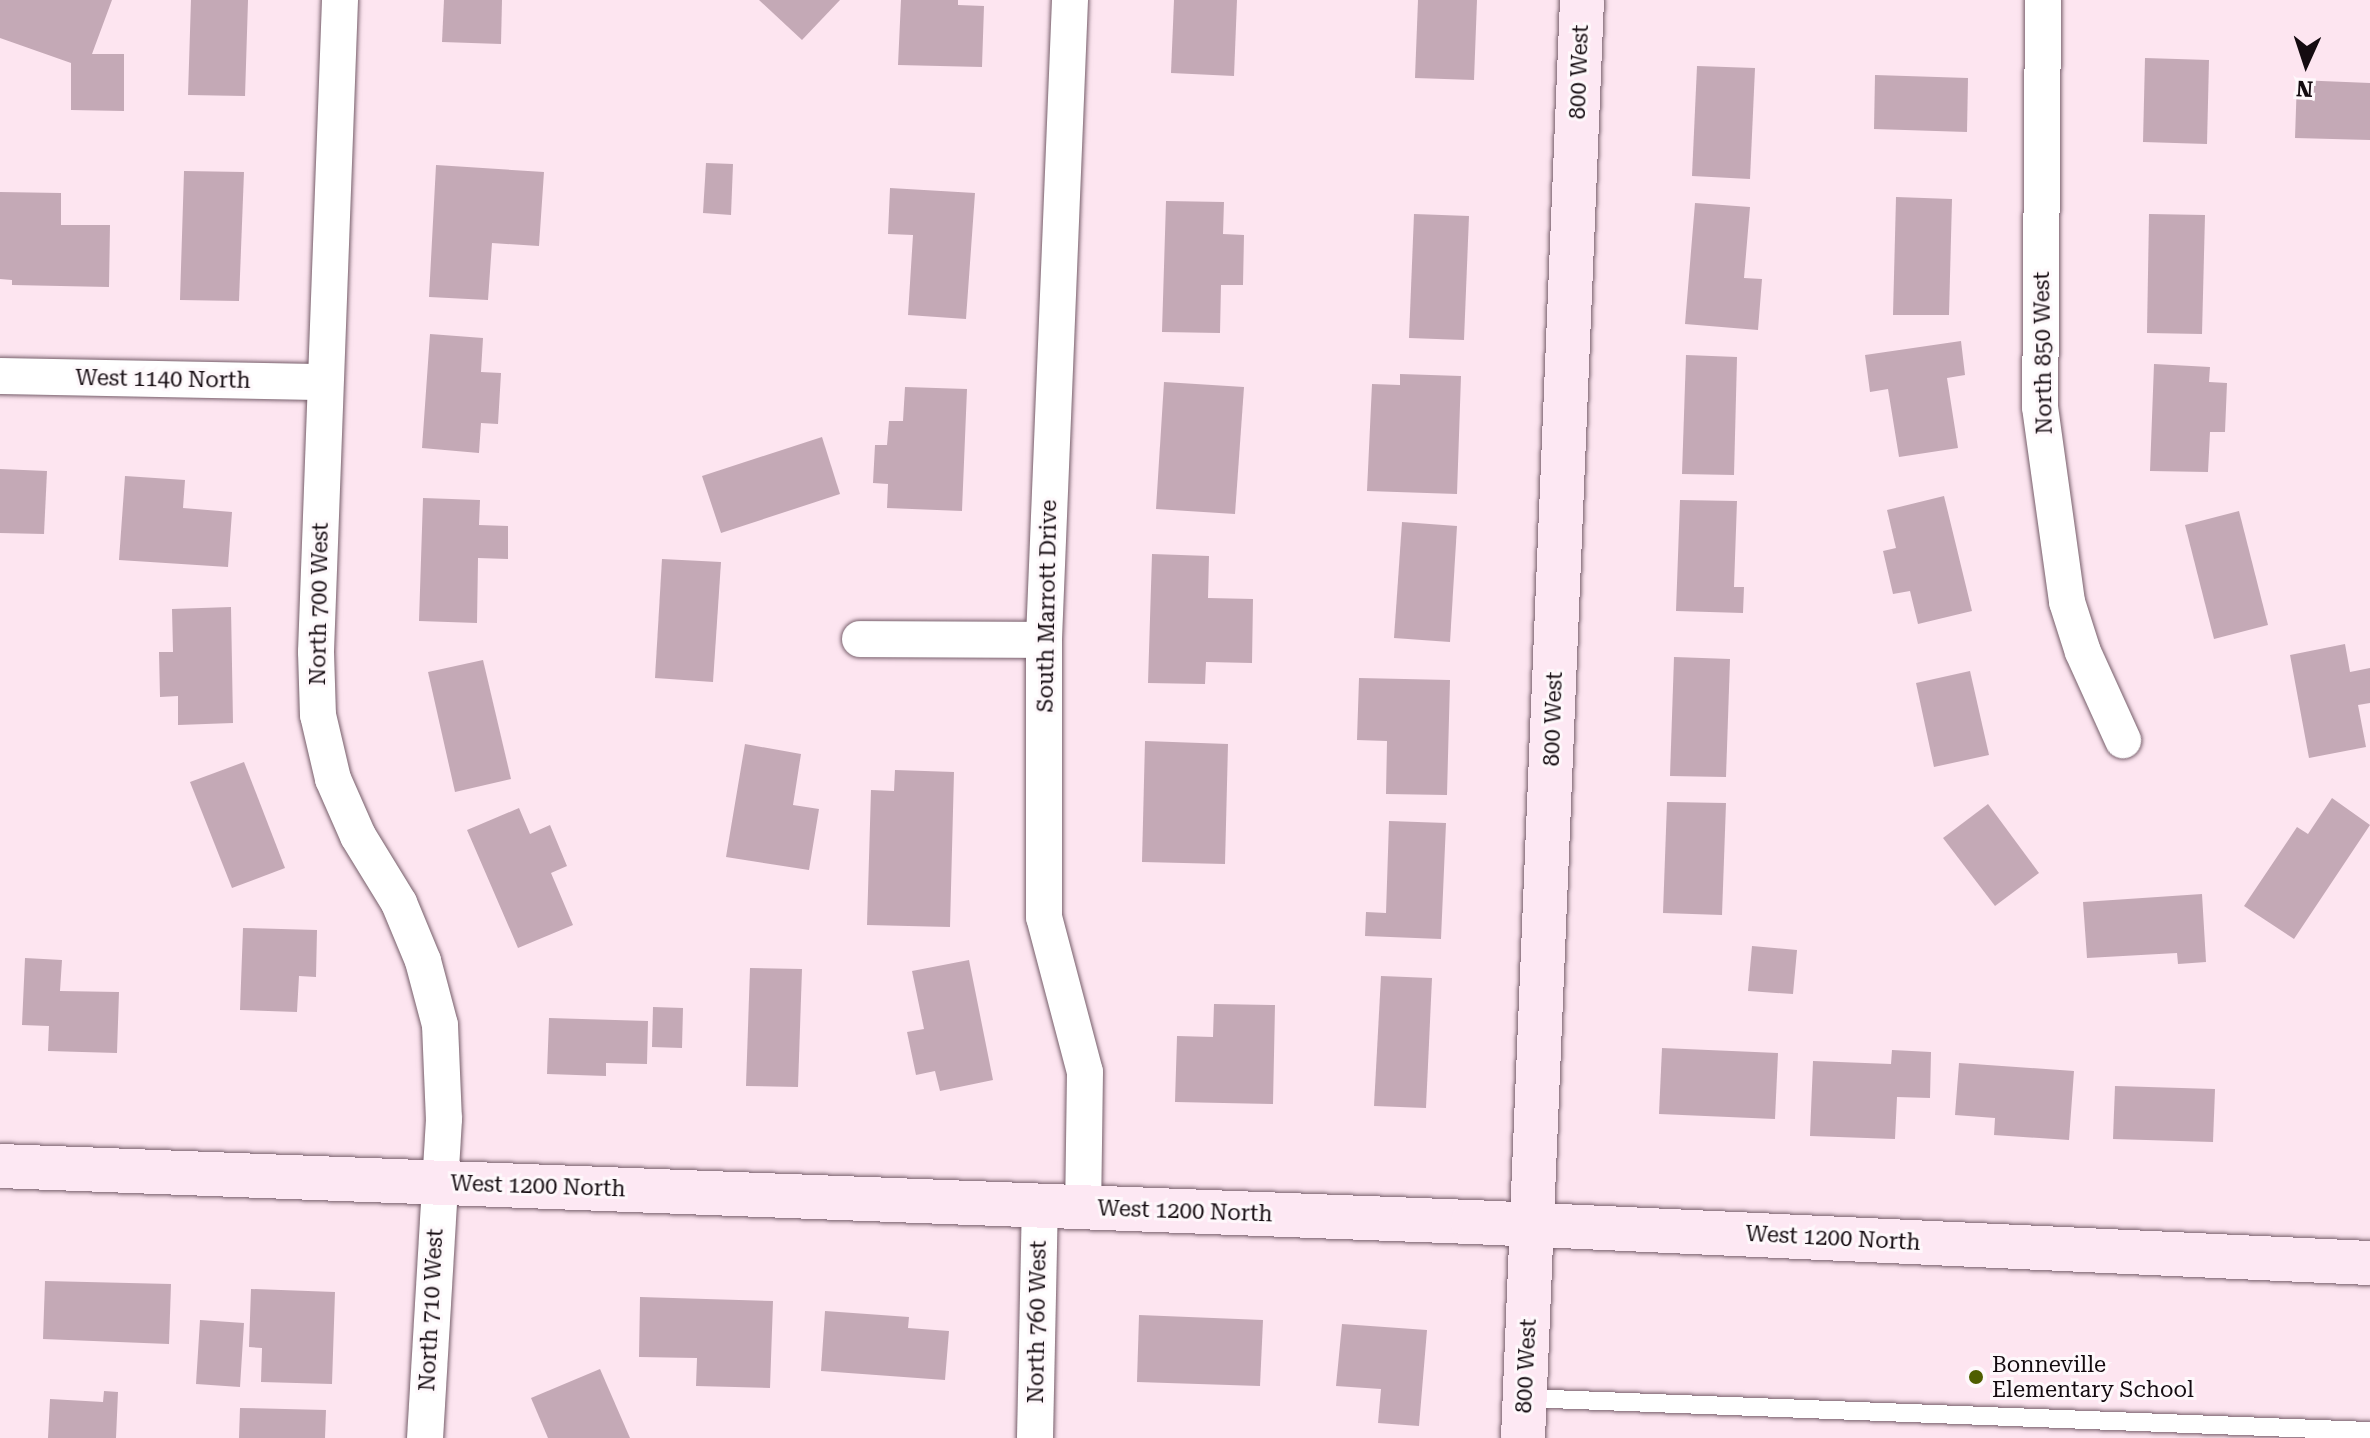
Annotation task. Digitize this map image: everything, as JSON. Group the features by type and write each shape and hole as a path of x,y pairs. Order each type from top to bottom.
{"street":[{"name":"North 700 West","path":"340,0 325,382 318,715 333,779 358,836 399,903 423,961 440,1025 444,1119 440,1183"},
{"name":"South Marrott Drive","path":"1061,1206 1085,1072 1044,917 1044,640 1070,0"},
{"name":"800 West","path":"1524,1418 1582,0"},
{"name":"North 850 West","path":"2043,0 2043,437 2067,602 2083,652 2123,740"},
{"name":"West 1140 North","path":"0,376 325,382"},
{"path":"860,639 1044,640"},
{"name":"West 1200 North","path":"0,1166 1533,1225 2370,1263"},
{"name":"North 710 West","path":"425,1438 440,1183"},
{"name":"North 760 West","path":"1035,1438 1061,1206"}],"lane":[{"path":"1524,1418 2370,1431"}],"building":[{"path":"0,0 112,0 92,54 124,54 124,111 71,110 71,63 0,38"},
{"path":"191,0 248,0 245,96 188,95"},
{"path":"444,0 502,0 501,44 442,42"},
{"path":"759,0 840,0 802,40"},
{"path":"901,0 958,0 958,5 984,6 982,67 898,65"},
{"path":"1174,0 1237,0 1234,76 1171,73"},
{"path":"1418,0 1477,0 1474,80 1415,78"},
{"path":"2145,58 2209,60 2207,144 2143,142"},
{"path":"1697,66 1755,68 1750,179 1692,176"},
{"path":"1875,75 1968,78 1967,132 1874,129"},
{"path":"2297,80 2370,83 2370,140 2295,138"},
{"path":"706,163 733,164 731,215 703,213"},
{"path":"436,165 544,172 539,246 492,243 488,300 429,297"},
{"path":"184,171 244,172 239,301 180,300"},
{"path":"890,188 975,193 966,319 908,315 913,235 888,234"},
{"path":"0,192 61,193 61,225 110,225 109,287 12,285 12,280 0,279"},
{"path":"1896,197 1952,199 1949,315 1893,315"},
{"path":"1166,201 1224,202 1223,234 1244,235 1243,285 1221,285 1220,333 1162,332"},
{"path":"1695,203 1750,207 1744,278 1762,279 1758,330 1685,324"},
{"path":"1414,214 1469,216 1464,340 1409,338"},
{"path":"2149,214 2205,215 2202,334 2147,333"},
{"path":"430,334 483,338 481,372 501,373 498,424 481,423 479,453 422,448"},
{"path":"1961,341 1965,375 1947,378 1958,448 1899,457 1888,389 1870,392 1865,355"},
{"path":"1686,355 1737,357 1734,475 1682,474"},
{"path":"2154,364 2210,367 2209,382 2227,383 2225,432 2210,432 2208,472 2150,471"},
{"path":"1400,374 1461,376 1457,494 1367,491 1372,384 1400,385"},
{"path":"1164,382 1244,387 1235,514 1156,509"},
{"path":"905,387 967,389 962,511 887,508 888,484 873,483 875,445 887,445 889,421 903,421"},
{"path":"822,437 840,494 721,533 702,476"},
{"path":"0,469 47,471 44,534 0,533"},
{"path":"125,476 185,480 183,508 232,512 228,567 119,560"},
{"path":"1944,496 1972,611 1918,624 1910,591 1893,594 1883,551 1896,548 1887,510"},
{"path":"423,498 480,500 479,525 508,526 508,559 478,558 477,623 419,621"},
{"path":"1680,500 1737,501 1734,587 1744,587 1743,613 1676,611"},
{"path":"2239,511 2268,625 2214,639 2185,525"},
{"path":"1402,522 1457,526 1450,642 1394,638"},
{"path":"1152,554 1209,556 1208,598 1253,599 1252,663 1206,662 1205,684 1148,683"},
{"path":"662,559 721,562 713,682 655,678"},
{"path":"231,607 233,723 178,725 178,696 160,697 159,652 173,652 172,609"},
{"path":"2345,644 2350,672 2370,668 2370,703 2358,705 2366,747 2309,758 2290,655"},
{"path":"1674,657 1730,659 1726,777 1670,776"},
{"path":"483,660 511,779 455,792 428,672"},
{"path":"1970,671 1989,755 1934,767 1916,683"},
{"path":"1359,678 1450,680 1447,795 1386,794 1387,741 1357,740"},
{"path":"1145,741 1228,744 1225,864 1142,862"},
{"path":"745,744 801,754 793,805 819,809 809,870 726,857"},
{"path":"244,762 285,868 232,888 190,782"},
{"path":"895,770 954,772 950,927 867,925 871,790 894,791"},
{"path":"2332,798 2370,825 2294,939 2244,906 2297,827 2308,834"},
{"path":"1667,802 1726,803 1722,915 1663,913"},
{"path":"1988,804 2039,873 1995,906 1943,838"},
{"path":"519,808 530,834 550,825 567,866 551,873 573,925 518,948 467,830"},
{"path":"1389,821 1446,823 1441,939 1365,936 1366,912 1386,913"},
{"path":"2202,894 2206,962 2178,964 2177,953 2087,958 2083,902"},
{"path":"243,928 317,930 316,977 299,976 297,1012 240,1010"},
{"path":"1752,946 1797,950 1793,994 1748,991"},
{"path":"25,958 62,960 60,991 119,992 117,1053 48,1051 49,1026 22,1025"},
{"path":"969,960 993,1080 940,1091 935,1071 916,1075 907,1032 924,1029 912,971"},
{"path":"750,968 802,969 798,1087 746,1086"},
{"path":"1381,976 1432,978 1426,1108 1374,1106"},
{"path":"1214,1004 1275,1005 1273,1104 1175,1102 1177,1036 1213,1037"},
{"path":"653,1007 683,1008 682,1048 652,1047"},
{"path":"549,1018 648,1021 647,1064 606,1063 606,1076 547,1074"},
{"path":"1662,1048 1778,1053 1775,1119 1659,1114"},
{"path":"1892,1050 1931,1052 1930,1098 1897,1097 1895,1139 1810,1136 1813,1061 1891,1064"},
{"path":"1959,1063 2074,1071 2069,1140 1994,1135 1995,1118 1955,1115"},
{"path":"2115,1086 2215,1089 2213,1142 2113,1139"},
{"path":"45,1281 171,1284 169,1344 43,1339"},
{"path":"251,1289 335,1292 332,1384 261,1382 262,1348 249,1347"},
{"path":"640,1297 773,1301 770,1388 696,1386 697,1358 639,1357"},
{"path":"825,1311 909,1317 908,1328 949,1331 945,1380 821,1371"},
{"path":"1139,1315 1263,1320 1260,1386 1137,1382"},
{"path":"200,1320 244,1323 240,1387 196,1384"},
{"path":"1342,1324 1427,1330 1419,1426 1378,1423 1381,1389 1336,1386"},
{"path":"600,1369 630,1438 548,1438 531,1398"},
{"path":"104,1391 118,1392 116,1438 48,1438 50,1399 103,1402"},
{"path":"240,1408 326,1410 325,1438 239,1438"}],"place":[{"name":"Bonneville Elementary School","path":"1976,1377"}]}
